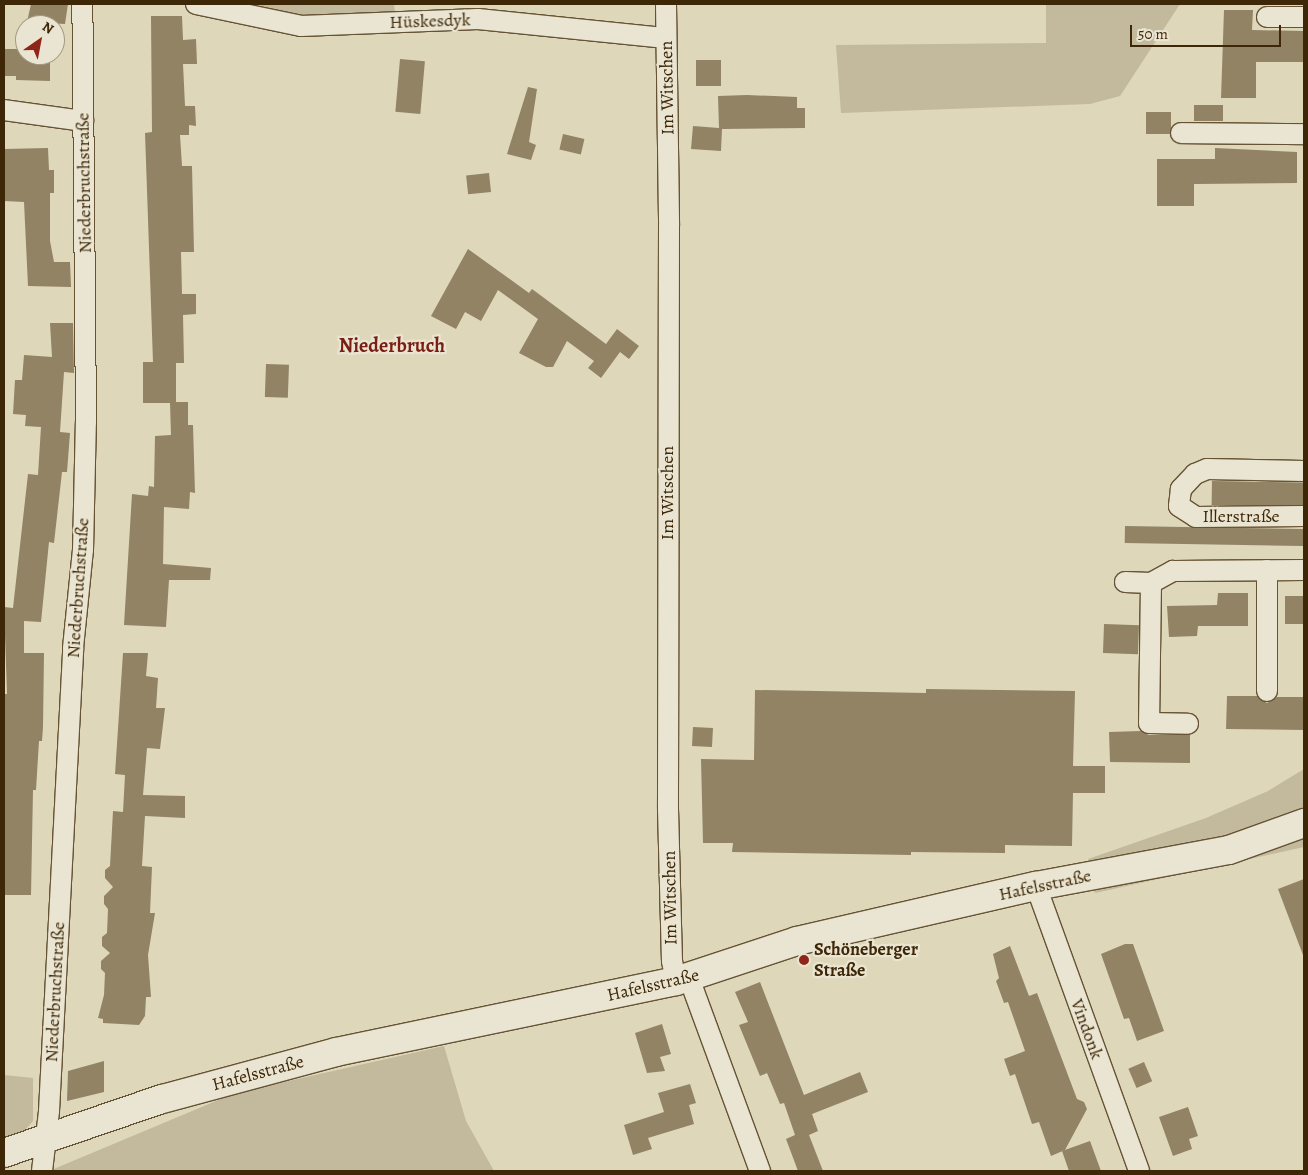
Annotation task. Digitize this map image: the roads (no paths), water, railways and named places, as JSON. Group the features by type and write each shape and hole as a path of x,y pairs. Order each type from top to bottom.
{"main road":[{"name":"Hafelsstraße","path":"4,1153 162,1099 336,1052 682,980 797,941 1036,886 1229,850 1304,823"}],"street":[{"name":"Niederbruchstraße","path":"42,1171 46,1139 73,648 83,550 86,422 82,4"},
{"name":"Hüskesdyk","path":"196,4 300,26 478,19 666,38"},
{"name":"Im Witschen","path":"666,4 669,226 668,799 672,961 682,980"},
{"path":"1267,17 1304,17"},
{"path":"4,110 83,122"},
{"path":"1181,133 1304,134"},
{"name":"Illerstraße","path":"1304,471 1207,469 1195,474 1181,489 1179,506 1196,517 1304,516"},
{"path":"1267,570 1267,691"},
{"path":"1125,582 1151,583 1173,571 1304,570"},
{"path":"1151,583 1149,723 1188,724"},
{"name":"Vindonk","path":"1036,886 1139,1171"},
{"path":"682,980 760,1171"}],"place":[{"name":"Schöneberger Straße","path":"804,960"}],"district":[{"name":"Niederbruch","path":"392,345"}]}
